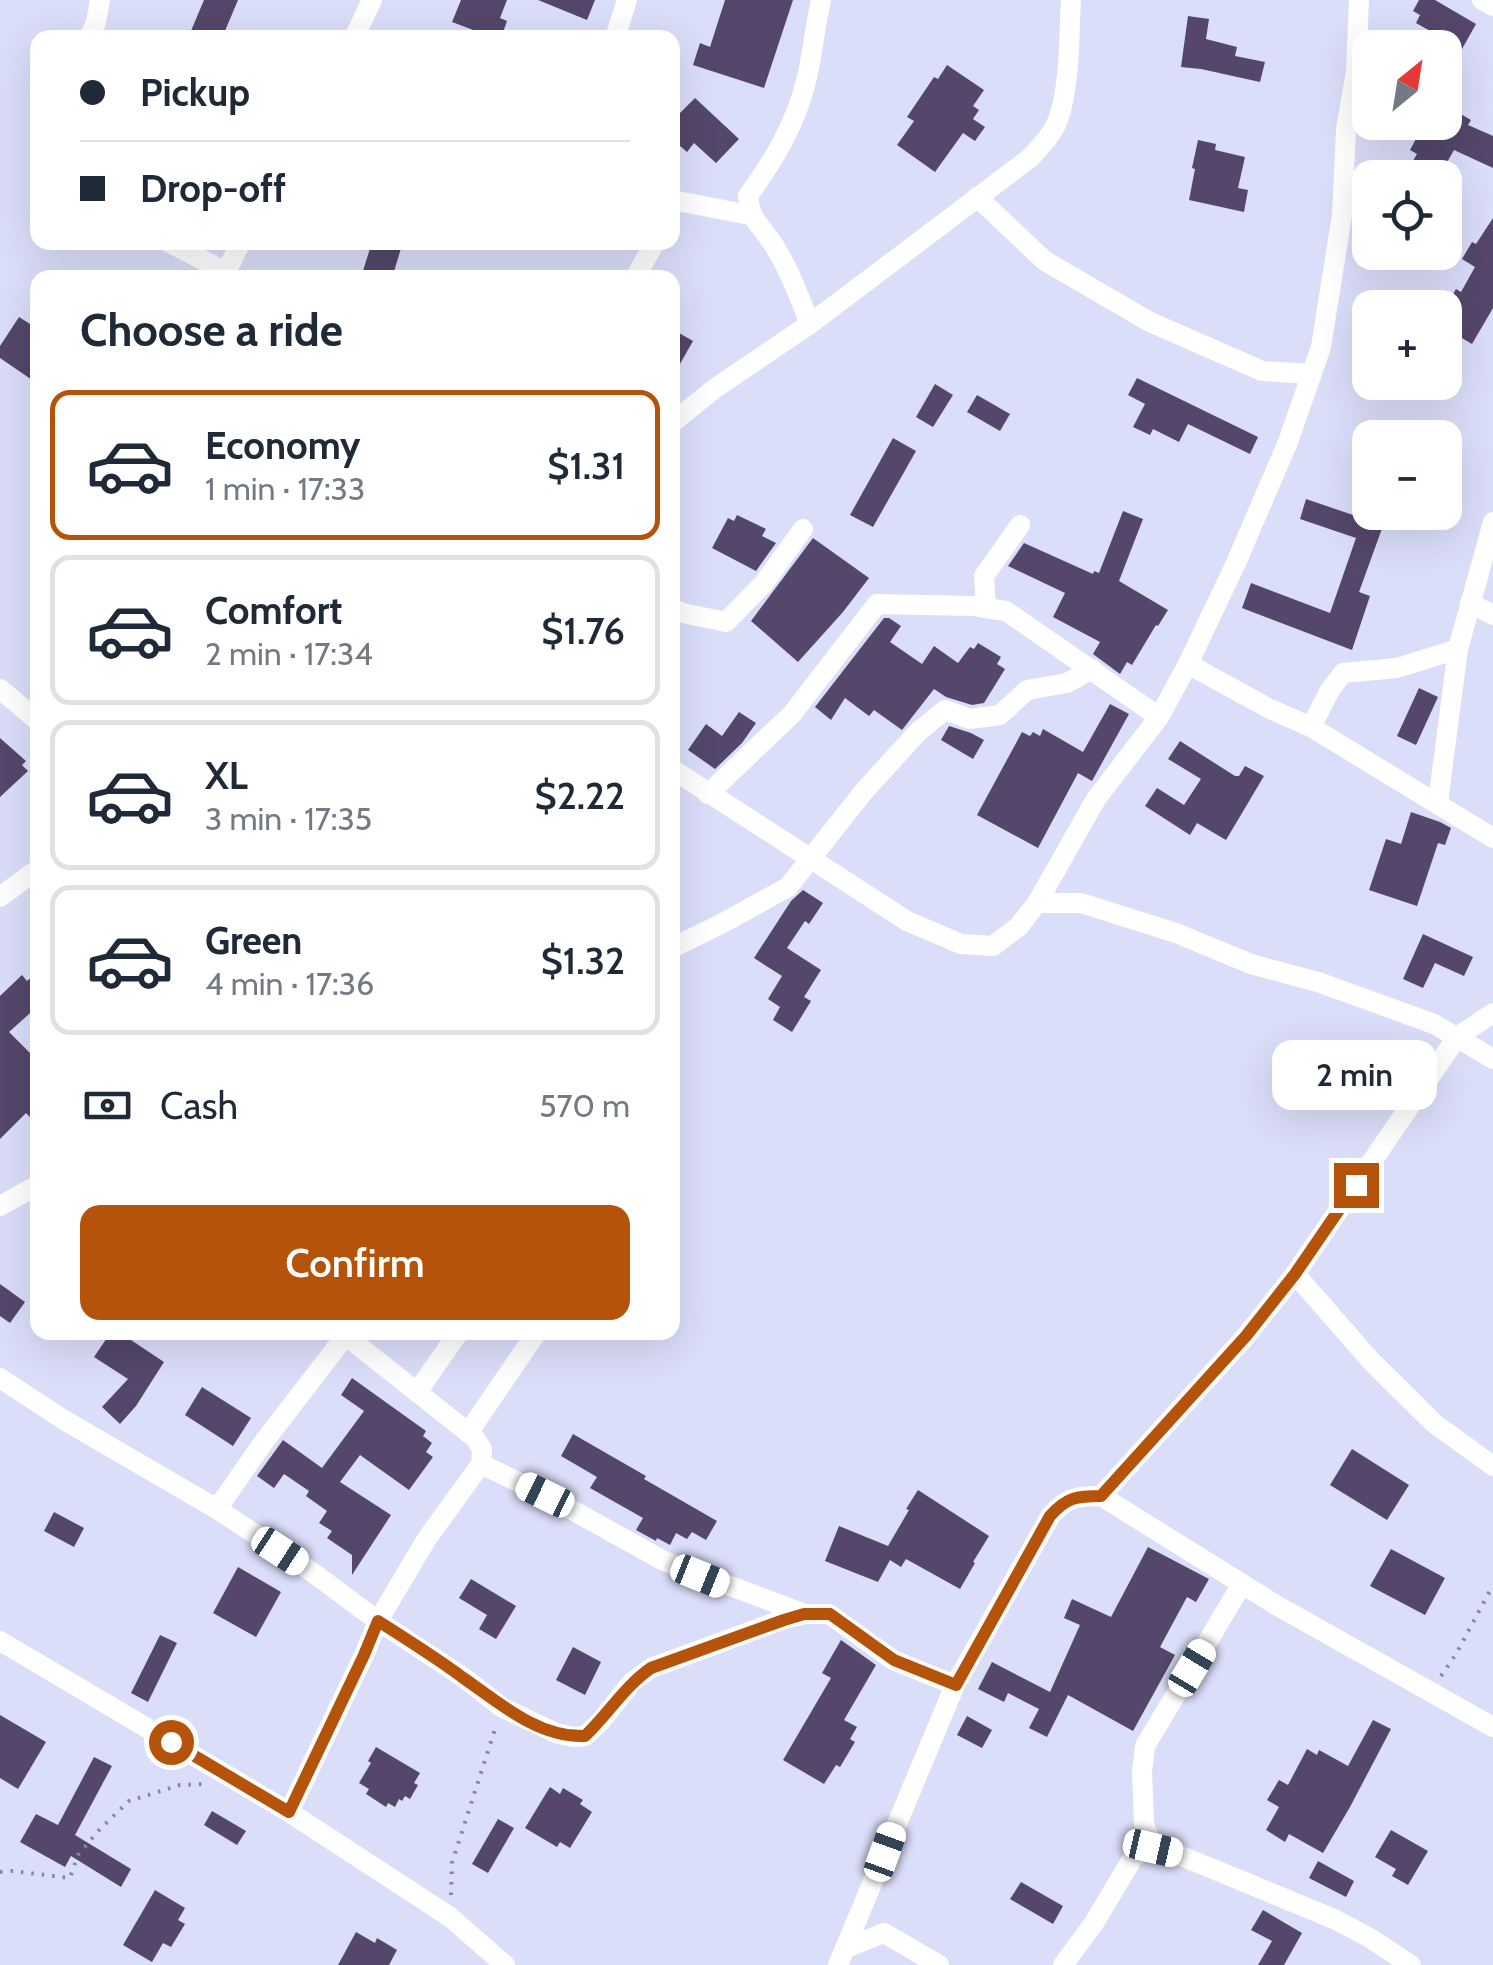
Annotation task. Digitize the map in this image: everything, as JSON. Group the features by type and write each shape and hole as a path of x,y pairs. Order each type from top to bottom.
{"street":[{"path":"92,30 100,0"},
{"path":"358,30 372,0"},
{"path":"617,30 626,0"},
{"path":"810,324 774,244 750,215 748,196 783,142 807,78 821,0"},
{"path":"680,417 1030,158 1058,120 1064,95 1071,0"},
{"path":"680,775 908,922 961,944 993,946 1018,926 1037,903 1096,799 1159,717 1235,565 1288,442 1320,346 1342,215 1346,128 1356,72 1358,0"},
{"path":"1482,0 1493,6"},
{"path":"977,198 1045,261 1150,322 1262,371 1311,374"},
{"path":"680,203 750,215"},
{"path":"183,250 220,270"},
{"path":"1438,802 1458,649 1493,522"},
{"path":"986,608 984,576 1020,525"},
{"path":"680,612 726,622 764,583 803,529"},
{"path":"1470,602 1493,615"},
{"path":"708,794 792,714 877,604 1006,611 1159,717"},
{"path":"1311,727 1343,673 1398,668 1458,649"},
{"path":"1188,664 1311,727 1493,838"},
{"path":"680,944 788,887 865,790 918,732 946,710 970,719 1000,715 1028,690 1067,683 1092,669"},
{"path":"0,688 30,714"},
{"path":"0,897 30,875"},
{"path":"1037,903 1081,904 1176,933 1251,964 1318,982 1434,1024 1493,1059"},
{"path":"1101,1496 1246,1336 1295,1274 1457,1037 1493,1014"},
{"path":"0,1206 30,1189"},
{"path":"1295,1274 1372,1362 1435,1424 1493,1466"},
{"path":"217,1509 339,1340"},
{"path":"289,1812 378,1621 426,1540 481,1464 482,1449 468,1433 351,1340"},
{"path":"417,1392 453,1340"},
{"path":"468,1433 532,1340"},
{"path":"0,1378 217,1509 463,1677 502,1708 556,1733 585,1736 632,1682 651,1668 804,1614 830,1614 894,1660 956,1685"},
{"path":"481,1464 664,1561 804,1614"},
{"path":"842,1956 956,1685 1050,1516 1062,1503 1079,1496 1101,1496 1242,1584 1493,1727"},
{"path":"1153,1848 1144,1824 1145,1746 1242,1584"},
{"path":"0,1642 289,1812 450,1917 505,1965"},
{"path":"1063,1965 1134,1856 1153,1848 1174,1853 1334,1919 1411,1965"},
{"path":"842,1956 884,1933 939,1965"}],"path":[{"path":"1431,1692 1493,1585"},
{"path":"450,1917 452,1863 502,1708"},
{"path":"0,1872 70,1878 78,1855 129,1801 180,1784 238,1782"}],"building":[{"path":"204,0 238,0 225,30 191,30"},
{"path":"461,0 507,0 500,18 507,21 504,30 473,30 452,22"},
{"path":"538,0 595,0 587,20"},
{"path":"725,0 793,0 764,88 693,65 700,43 710,47"},
{"path":"1419,0 1435,0 1476,24 1462,49 1462,30 1428,30 1416,23 1420,15 1413,11"},
{"path":"1188,16 1209,19 1206,39 1237,47 1235,56 1265,62 1260,82 1181,67"},
{"path":"947,65 984,90 973,106 979,110 973,119 985,127 975,141 963,133 935,172 897,145 914,121 907,117"},
{"path":"695,98 739,139 716,163 694,143 687,152 680,146 680,113"},
{"path":"1462,115 1471,120 1468,125 1493,136 1493,168 1454,150 1448,160 1414,160 1417,154 1410,150 1415,140 1462,140"},
{"path":"1198,140 1216,144 1215,150 1245,157 1238,188 1248,190 1244,212 1189,200"},
{"path":"1493,218 1493,308 1472,344 1462,338 1462,290 1475,267 1462,259 1472,242 1476,244"},
{"path":"370,250 401,250 394,270 363,270"},
{"path":"19,317 30,324 30,379 0,358 0,346"},
{"path":"680,334 693,341 680,364"},
{"path":"1137,378 1258,437 1250,454 1188,424 1179,442 1153,429 1150,435 1133,427 1145,404 1128,395"},
{"path":"935,384 953,395 933,427 916,417"},
{"path":"977,395 1010,414 1000,431 967,412"},
{"path":"893,438 916,451 873,527 850,515"},
{"path":"1306,499 1352,515 1352,530 1381,530 1359,592 1370,596 1352,650 1242,608 1251,583 1330,613 1356,538 1300,519"},
{"path":"1123,511 1143,519 1119,581 1168,610 1132,665 1127,662 1120,674 1093,654 1100,642 1053,617 1065,593 1008,566 1024,543 1093,574 1099,573"},
{"path":"737,515 766,529 762,536 776,543 756,571 712,548 728,518 734,521"},
{"path":"813,538 869,578 798,662 751,621"},
{"path":"884,618 901,626 890,642 922,664 934,646 958,663 978,643 1001,657 997,664 1005,669 984,703 972,705 934,689 902,730 874,710 869,716 845,698 831,720 815,707"},
{"path":"1419,688 1438,697 1416,745 1397,736"},
{"path":"1110,704 1129,714 1092,781 1078,773 1038,848 977,815 1022,732 1040,736 1043,729 1083,752"},
{"path":"739,712 756,723 715,769 688,750 706,724 722,736"},
{"path":"949,726 984,740 973,759 941,740"},
{"path":"0,738 26,761 22,765 28,771 0,797"},
{"path":"1180,741 1235,776 1245,766 1264,776 1226,840 1197,823 1190,835 1145,806 1157,788 1184,805 1201,779 1168,759"},
{"path":"1411,812 1451,828 1445,845 1438,843 1417,906 1369,890 1386,839 1401,844"},
{"path":"803,890 823,903 787,948 821,970 804,997 811,1001 792,1032 773,1020 780,1007 768,999 782,976 754,958 791,901"},
{"path":"1423,934 1473,957 1464,976 1435,963 1423,988 1403,979"},
{"path":"22,975 27,981 30,979 30,1013 9,1032 30,1053 30,1117 26,1113 0,1139 0,996"},
{"path":"0,1284 25,1302 10,1323 0,1316"},
{"path":"106,1340 131,1340 164,1362 120,1424 102,1407 128,1379 94,1357"},
{"path":"352,1378 426,1431 423,1436 432,1443 426,1452 433,1457 409,1490 360,1455 340,1482 391,1515 352,1575 352,1555 327,1538 332,1531 319,1523 327,1511 306,1496 309,1491 284,1474 274,1488 257,1476 283,1440 322,1468 364,1411 341,1395"},
{"path":"202,1387 251,1418 233,1446 185,1415"},
{"path":"573,1434 717,1521 706,1540 692,1532 687,1539 676,1533 670,1545 636,1530 643,1518 590,1488 597,1477 561,1456"},
{"path":"1352,1449 1409,1485 1387,1520 1330,1485"},
{"path":"918,1490 989,1536 960,1589 906,1559 901,1567 890,1560 878,1582 825,1561 839,1526 888,1546"},
{"path":"54,1512 84,1528 74,1547 44,1531"},
{"path":"1148,1547 1209,1579 1196,1602 1187,1597 1160,1647 1175,1655 1133,1731 1068,1695 1047,1737 1029,1728 1039,1709 1008,1693 1004,1702 978,1689 992,1662 1050,1692 1080,1625 1064,1618 1072,1599 1111,1617"},
{"path":"1391,1549 1445,1578 1425,1615 1370,1586"},
{"path":"238,1567 281,1592 256,1637 213,1613"},
{"path":"471,1579 516,1606 496,1639 479,1629 487,1615 459,1598"},
{"path":"160,1635 177,1643 148,1702 131,1693"},
{"path":"841,1640 876,1665 844,1720 857,1727 850,1739 855,1742 824,1784 783,1760 831,1678 822,1673"},
{"path":"573,1647 601,1662 585,1695 556,1680"},
{"path":"0,1715 46,1742 18,1789 0,1778"},
{"path":"967,1716 992,1730 982,1748 957,1735"},
{"path":"1373,1720 1391,1729 1323,1853 1289,1834 1285,1842 1266,1830 1279,1807 1267,1800 1279,1780 1288,1785 1307,1749 1317,1755 1319,1750 1348,1766"},
{"path":"376,1747 420,1773 410,1799 399,1799 395,1807 388,1803 386,1807 366,1794 369,1789 359,1783"},
{"path":"94,1757 112,1766 75,1835 131,1869 121,1887 71,1856 65,1867 20,1842 36,1814 58,1825"},
{"path":"550,1787 560,1794 563,1788 583,1800 580,1804 592,1812 570,1848 560,1842 557,1847 525,1828"},
{"path":"212,1811 246,1831 237,1845 204,1825"},
{"path":"498,1819 514,1828 488,1873 472,1864"},
{"path":"1391,1830 1428,1851 1408,1885 1392,1876 1396,1869 1375,1857"},
{"path":"1318,1861 1354,1881 1346,1897 1309,1878"},
{"path":"1021,1882 1063,1906 1053,1924 1010,1899"},
{"path":"155,1890 185,1908 178,1920 185,1924 171,1947 163,1943 152,1962 123,1945"},
{"path":"1263,1910 1302,1933 1284,1965 1258,1965 1272,1941 1251,1930"},
{"path":"356,1932 397,1950 389,1965 338,1965"}],"route":[{"path":"171,1742 289,1812 378,1621 502,1708 556,1733 573,1736 585,1736 632,1682 651,1668 804,1614 830,1614 894,1660 956,1685 1050,1516 1062,1503 1079,1496 1101,1496 1246,1336 1295,1274 1356,1185"}]}
